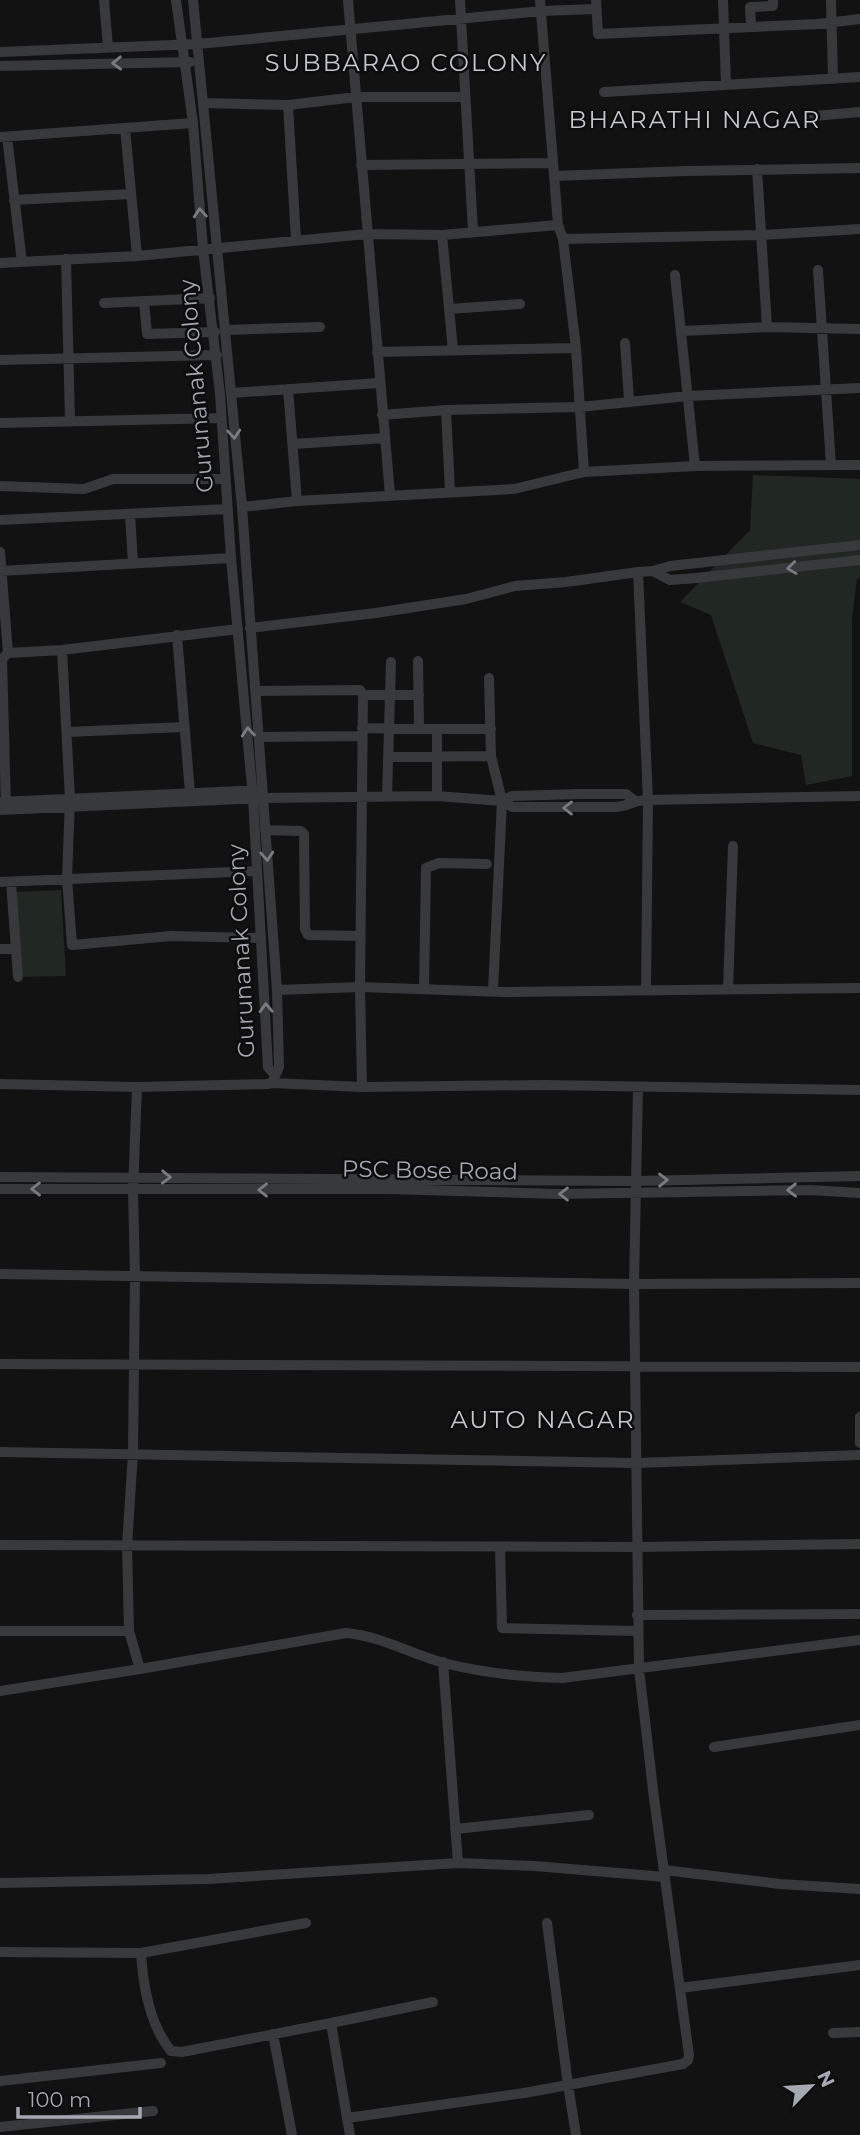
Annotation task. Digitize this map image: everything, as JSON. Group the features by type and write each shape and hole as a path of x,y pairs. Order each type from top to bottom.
{"street":[{"path":"104,0 108,47"},
{"name":"Gurunanak Colony","path":"176,0 193,123 203,249 210,298 220,331 217,355 230,558 258,794 265,830 277,990 279,1067 273,1079"},
{"name":"Gurunanak Colony","path":"193,0 217,249 220,331 230,393 242,512 259,737 257,871 268,1067 273,1079"},
{"path":"348,0 390,495"},
{"path":"460,0 473,231"},
{"path":"723,0 726,84"},
{"path":"751,26 750,7 773,6 773,0"},
{"path":"831,0 833,79"},
{"path":"0,52 198,44 460,20 540,5 596,4 598,34 860,19"},
{"path":"540,5 558,225 563,239 576,348 584,472"},
{"path":"0,66 200,61"},
{"path":"604,92 860,78"},
{"path":"203,103 288,105 356,97 464,97"},
{"path":"288,105 296,240"},
{"path":"814,116 860,112"},
{"path":"22,262 3,137 193,123"},
{"path":"125,128 137,256"},
{"path":"361,165 553,163"},
{"path":"554,176 860,167"},
{"path":"757,169 768,327"},
{"path":"14,200 131,194"},
{"path":"0,263 137,256 367,234 442,235 558,225"},
{"path":"563,239 761,235 860,229"},
{"path":"442,235 453,350"},
{"path":"66,259 70,421"},
{"path":"818,270 831,465"},
{"path":"675,275 695,466"},
{"path":"104,303 210,298"},
{"path":"144,301 147,334 320,327"},
{"path":"449,309 520,304"},
{"path":"682,331 768,327 860,329"},
{"path":"625,343 629,400"},
{"path":"377,352 576,348"},
{"path":"0,360 217,355"},
{"path":"230,393 379,383"},
{"path":"382,415 446,410 580,407 629,400 860,388"},
{"path":"288,389 297,501"},
{"path":"446,410 450,492"},
{"path":"0,423 221,418"},
{"path":"293,444 385,438"},
{"path":"0,520 172,510 242,512 297,501 514,489 584,472 695,466 860,464"},
{"path":"0,486 84,489 113,479 226,478"},
{"path":"130,514 133,563"},
{"path":"250,628 466,599 514,586 860,545"},
{"path":"0,552 3,806 258,794"},
{"path":"0,571 230,558"},
{"path":"653,571 670,580 860,560"},
{"path":"638,572 648,800 646,990"},
{"path":"3,657 238,629"},
{"path":"177,635 190,793"},
{"path":"62,650 70,804 67,879 72,945 171,936 261,938"},
{"path":"418,661 419,729"},
{"path":"387,796 391,662"},
{"path":"489,678 491,756 502,801 493,991"},
{"path":"255,691 360,690 362,695 362,1087"},
{"path":"362,695 419,695"},
{"path":"67,732 184,727"},
{"path":"259,737 362,732 389,728 491,729"},
{"path":"437,729 437,796"},
{"path":"388,757 491,756"},
{"path":"70,804 190,793 437,796 502,801 512,807 590,808 627,806 634,800 860,796"},
{"path":"265,830 300,831 304,834 305,929 308,935 360,936"},
{"path":"728,989 733,846"},
{"path":"424,989 426,868 439,863 487,864"},
{"path":"18,977 5,882 257,871"},
{"path":"0,949 16,949"},
{"path":"277,990 360,987 493,991 860,988"},
{"path":"0,1084 137,1087 273,1079 362,1087 860,1090"},
{"path":"137,1087 133,1190 135,1364 127,1546 129,1631 140,1669"},
{"path":"347,2118 568,2085 685,2063 689,2055 639,1669 634,1284 638,1087"},
{"name":"PSC Bose Road","path":"0,1177 635,1181 860,1176"},
{"name":"PSC Bose Road","path":"0,1189 387,1189 635,1194 810,1190 860,1193"},
{"path":"0,1274 634,1284 860,1283"},
{"path":"0,1364 860,1367"},
{"path":"860,1417 860,1443"},
{"path":"0,1452 636,1462 860,1455"},
{"path":"0,1545 636,1547 860,1544"},
{"path":"500,1547 502,1628 637,1631"},
{"path":"637,1615 860,1614"},
{"path":"0,1631 129,1631"},
{"path":"0,1691 346,1633 370,1636 443,1662 487,1672 562,1678 860,1640"},
{"path":"443,1662 458,1863"},
{"path":"714,1747 860,1725"},
{"path":"455,1829 589,1815"},
{"path":"0,1882 208,1879 458,1863 665,1874 860,1889"},
{"path":"0,1952 141,1952 306,1923"},
{"path":"547,1923 576,2135"},
{"path":"141,1952 143,1987 163,2041 171,2051 182,2052 433,2002"},
{"path":"680,1988 860,1965"},
{"path":"331,2023 350,2135"},
{"path":"834,2033 860,2032"},
{"path":"273,2034 292,2135"},
{"path":"0,2081 161,2063"},
{"path":"0,2127 153,2111"}],"shaded area":[{"path":"753,475 860,479 860,578 857,579 852,619 852,776 806,785 801,755 753,743 711,615 680,602 750,530"},
{"path":"61,890 66,976 21,977 14,892"}],"district":[{"name":"SUBBARAO COLONY","path":"406,63"},
{"name":"BHARATHI NAGAR","path":"695,120"},
{"name":"AUTO NAGAR","path":"543,1420"}]}
